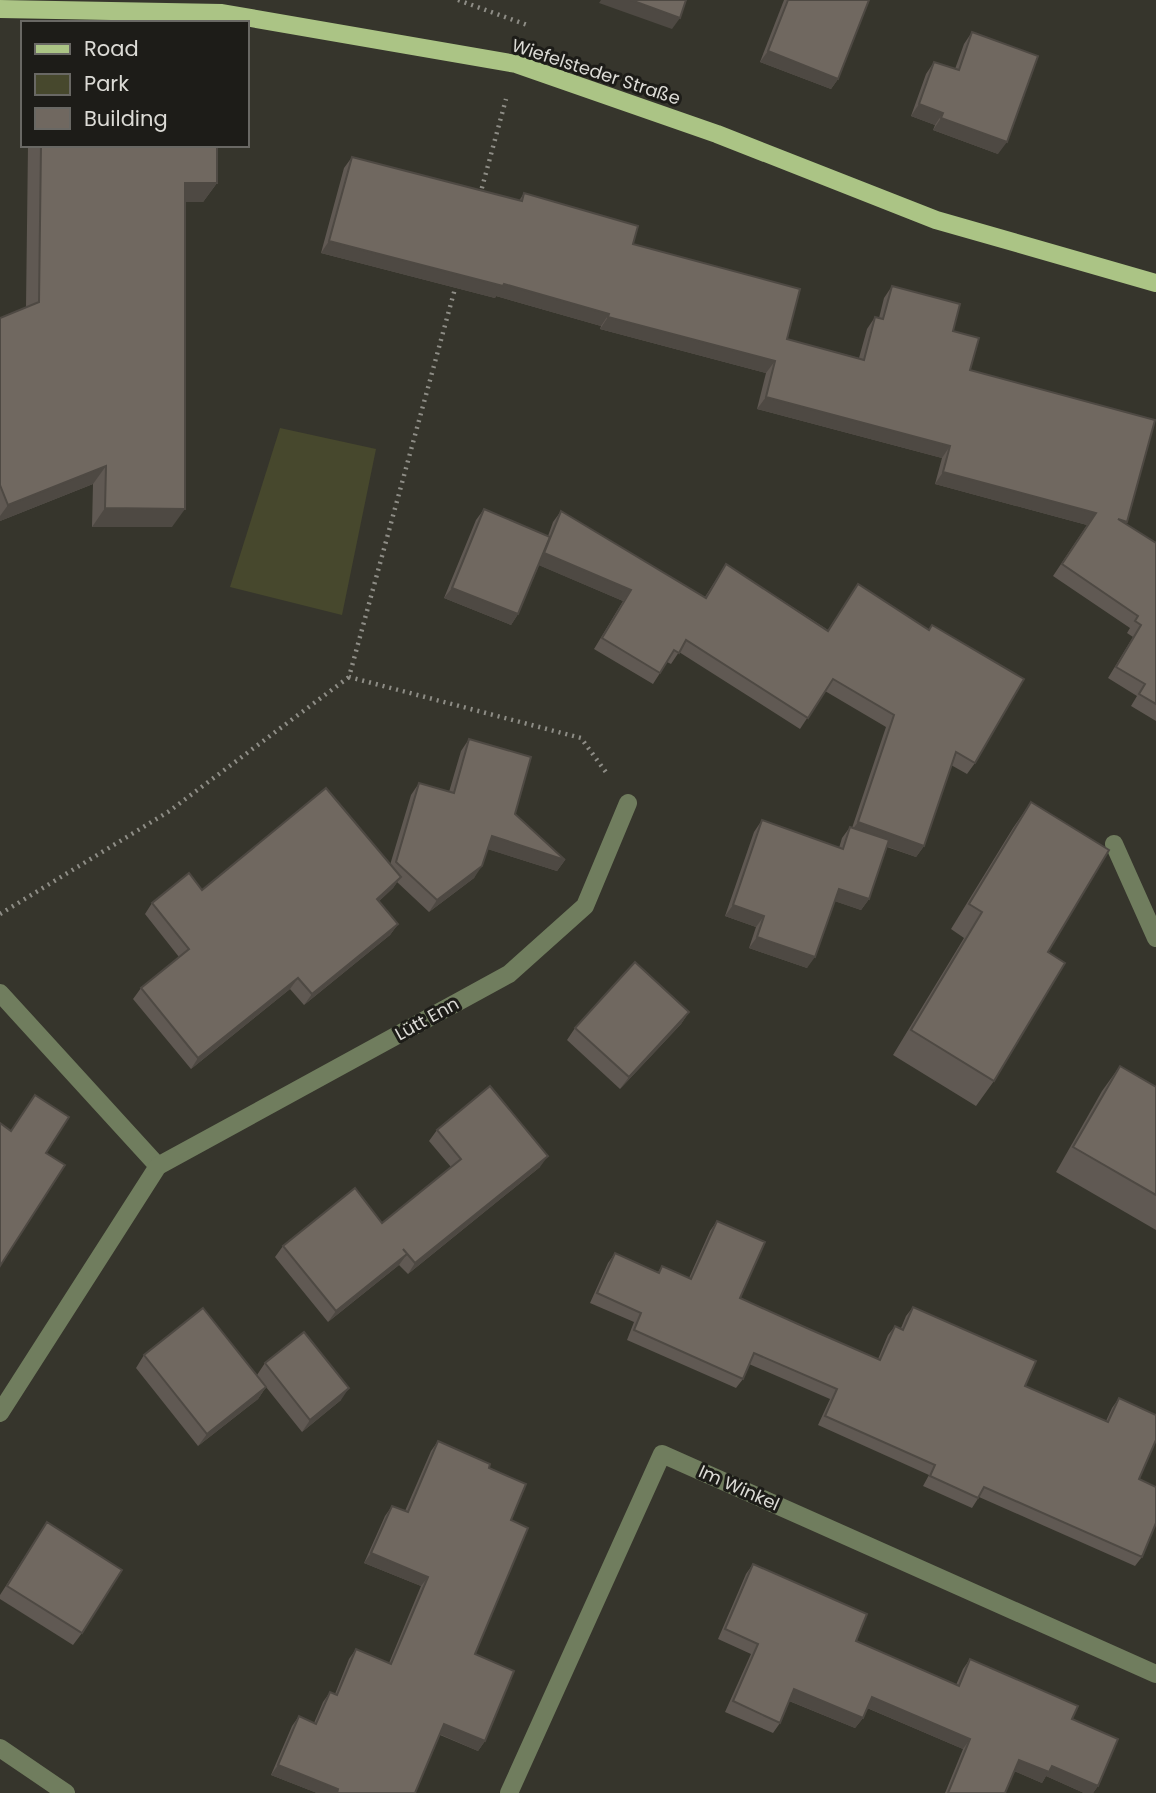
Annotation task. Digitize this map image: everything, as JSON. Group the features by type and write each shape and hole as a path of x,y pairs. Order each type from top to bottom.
{"main road":[{"name":"Wiefelsteder Straße","path":"0,9 222,13 516,64 717,134 936,220 1156,283"}],"street":[{"name":"Lütt Enn","path":"0,1413 158,1166 509,974 585,906 628,803"},
{"path":"1114,844 1156,938"},
{"path":"0,993 158,1166"},
{"name":"Im Winkel","path":"509,1793 662,1454 1156,1674"},
{"path":"0,1748 66,1793"}],"path":[{"path":"477,205 516,64"},
{"path":"0,914 168,812 349,677 459,272"},
{"path":"349,677 581,738 628,803"}],"green space":[{"path":"280,428 376,449 342,615 230,587"}],"building":[{"path":"631,0 686,0 680,18"},
{"path":"788,0 869,0 838,79 768,51"},
{"path":"972,32 1038,56 1007,142 941,118 943,113 919,104 934,62 959,70"},
{"path":"41,147 217,147 217,183 185,183 185,509 105,508 106,466 8,505 0,485 0,318 39,302"},
{"path":"352,157 522,201 524,193 638,226 633,244 800,289 787,339 864,360 875,317 883,319 892,286 960,304 953,331 979,338 970,370 1155,420 1127,522 1118,519 1156,543 1156,704 1139,694 1145,684 1116,667 1141,625 1135,621 1138,616 1062,564 1096,513 943,472 950,446 766,397 775,361 608,317 609,314 504,284 503,286 329,241"},
{"path":"484,509 550,537 518,614 452,588"},
{"path":"561,511 706,598 726,564 828,631 858,584 929,630 932,625 1024,679 975,763 956,752 924,846 858,822 894,715 833,679 808,718 686,640 679,653 674,650 660,673 602,638 631,590 544,553"},
{"path":"469,739 531,757 515,814 565,860 492,836 482,866 437,900 396,862 419,783 454,793"},
{"path":"326,788 401,877 377,899 398,924 312,994 298,978 198,1058 141,988 189,949 152,903 189,873 202,890"},
{"path":"1031,802 1109,850 1048,952 1065,963 994,1081 911,1030 982,912 969,904"},
{"path":"762,820 843,849 850,827 889,840 869,899 839,889 815,957 757,937 764,916 733,905"},
{"path":"635,962 689,1012 629,1077 575,1028"},
{"path":"1120,1066 1156,1087 1156,1195 1073,1147"},
{"path":"490,1086 548,1156 415,1263 403,1249 407,1254 336,1311 283,1246 355,1188 382,1223 461,1159 437,1130"},
{"path":"35,1095 69,1117 46,1153 65,1165 0,1266 0,1123 11,1131"},
{"path":"717,1221 765,1242 740,1298 809,1329 880,1360 895,1326 903,1330 913,1307 1036,1361 1025,1386 1108,1422 1119,1398 1156,1415 1156,1440 1139,1479 1156,1487 1156,1523 1142,1557 984,1487 978,1498 930,1476 935,1465 825,1416 837,1389 754,1353 743,1379 634,1330 641,1313 597,1293 615,1253 659,1273 662,1266 691,1279"},
{"path":"203,1308 266,1387 207,1434 144,1355"},
{"path":"304,1332 349,1388 310,1420 265,1363"},
{"path":"438,1441 490,1464 489,1468 526,1484 511,1520 528,1528 475,1654 514,1671 485,1741 444,1724 415,1793 337,1793 338,1789 278,1765 299,1716 316,1724 330,1692 337,1695 356,1649 391,1664 428,1577 371,1553 392,1506 408,1512"},
{"path":"47,1522 122,1570 82,1633 7,1586"},
{"path":"753,1564 867,1614 856,1641 959,1686 970,1659 1078,1706 1072,1719 1118,1739 1098,1786 1052,1766 1049,1772 1019,1760 1005,1793 948,1793 970,1739 872,1697 863,1718 794,1689 780,1723 733,1701 758,1644 725,1629"}]}
